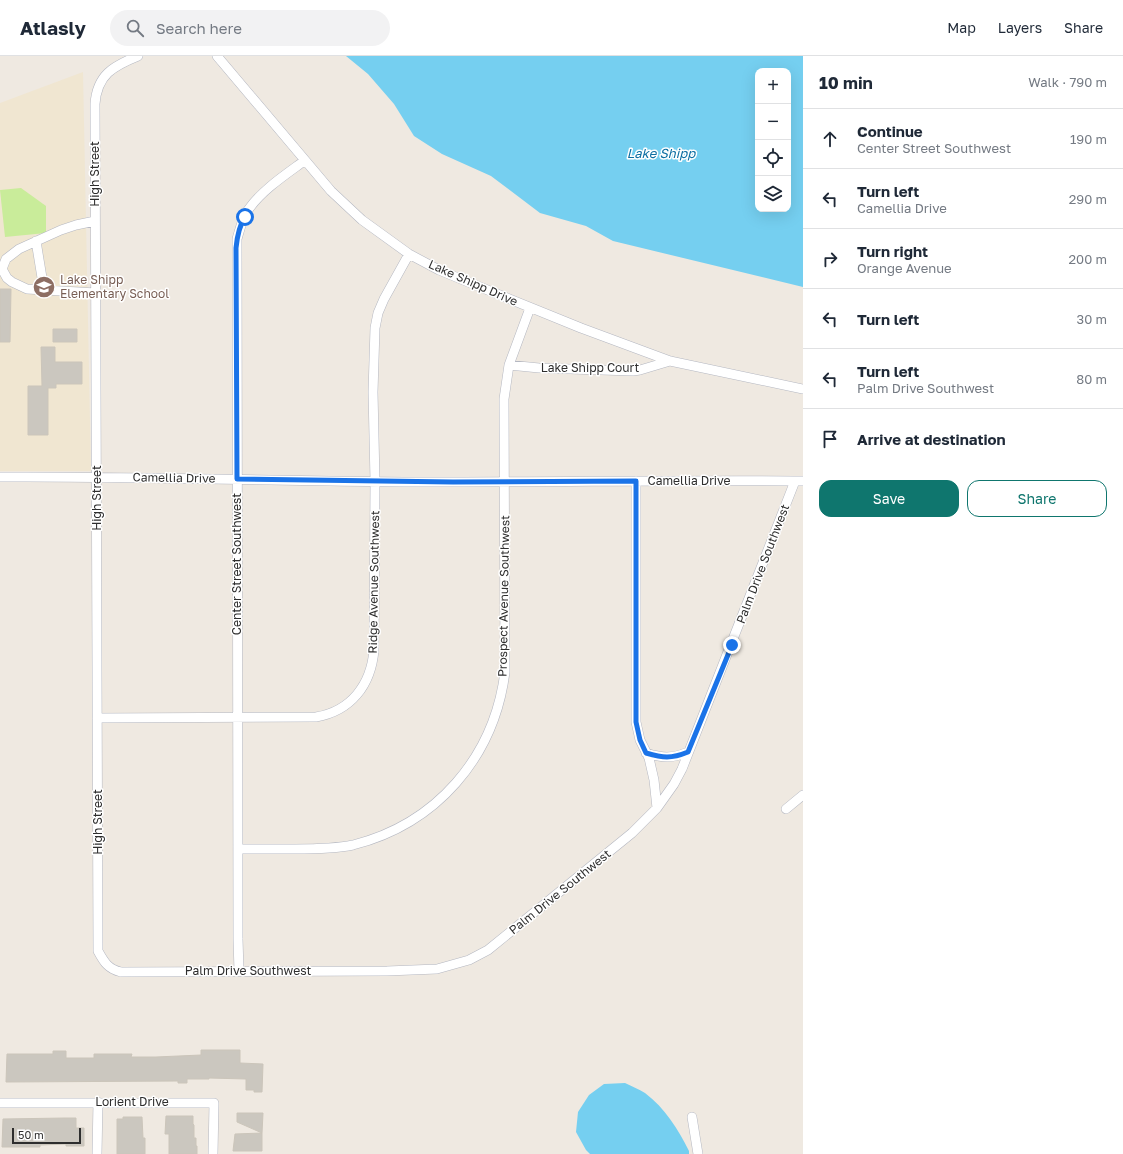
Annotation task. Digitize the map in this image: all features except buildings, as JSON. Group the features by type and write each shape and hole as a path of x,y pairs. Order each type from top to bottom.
{"street":[{"name":"High Street","path":"103,961 98,951 95,104 97,89 106,74 116,66 138,56"},
{"name":"Lake Shipp Drive","path":"217,56 304,161 331,191 362,220 409,254 439,270 626,346 670,361 803,389"},
{"name":"Center Street Southwest","path":"239,971 237,239 243,220 254,204 281,179 304,161"},
{"path":"96,221 76,225 19,249 6,259 2,269 7,278 27,289 96,293"},
{"path":"36,241 44,290"},
{"name":"Ridge Avenue Southwest","path":"97,718 308,718 323,716 340,709 350,702 364,686 370,673 374,650 375,481 373,392 375,328 378,313 384,299 409,254"},
{"name":"Prospect Avenue Southwest","path":"238,849 322,849 352,845 380,836 411,821 428,810 451,788 470,764 487,736 495,716 503,686 505,657 504,399 509,365 530,308"},
{"name":"Lake Shipp Court","path":"509,365 539,368 640,370 670,361"},
{"name":"Camellia Drive","path":"0,477 97,476 375,481 799,481"},
{"path":"636,481 636,722 640,740 646,753 654,780 657,808"},
{"name":"Palm Drive Southwest","path":"103,961 106,966 121,972 387,971 437,969 469,960 488,950 574,882 632,833 657,808 674,784 682,769 742,617 799,481"},
{"path":"646,753 667,758 676,757 688,752"},
{"path":"786,809 803,795"},
{"path":"97,1154 98,1102"},
{"name":"Lorient Drive","path":"0,1103 214,1103 213,1154"},
{"path":"692,1117 698,1154"}],"shaded area":[{"name":"Lake Shipp Elementary School","path":"83,72 91,471 0,471 0,103"}],"green space":[{"path":"21,188 46,206 46,233 5,237 0,190"}],"water":[{"name":"Lake Shipp","path":"346,56 803,56 803,287 613,241 586,226 540,213 491,176 442,154 414,136 394,104 368,74"},
{"path":"625,1083 645,1093 659,1105 676,1127 689,1151 689,1154 590,1154 586,1150 576,1132 578,1112 589,1095 604,1084"}],"place":[{"name":"Lake Shipp Elementary School","path":"44,287"}],"route":[{"path":"245,217 240,226 236,248 237,479 453,482 581,480 636,481 636,722 640,740 646,753 667,758 676,757 688,752 732,645"}]}
